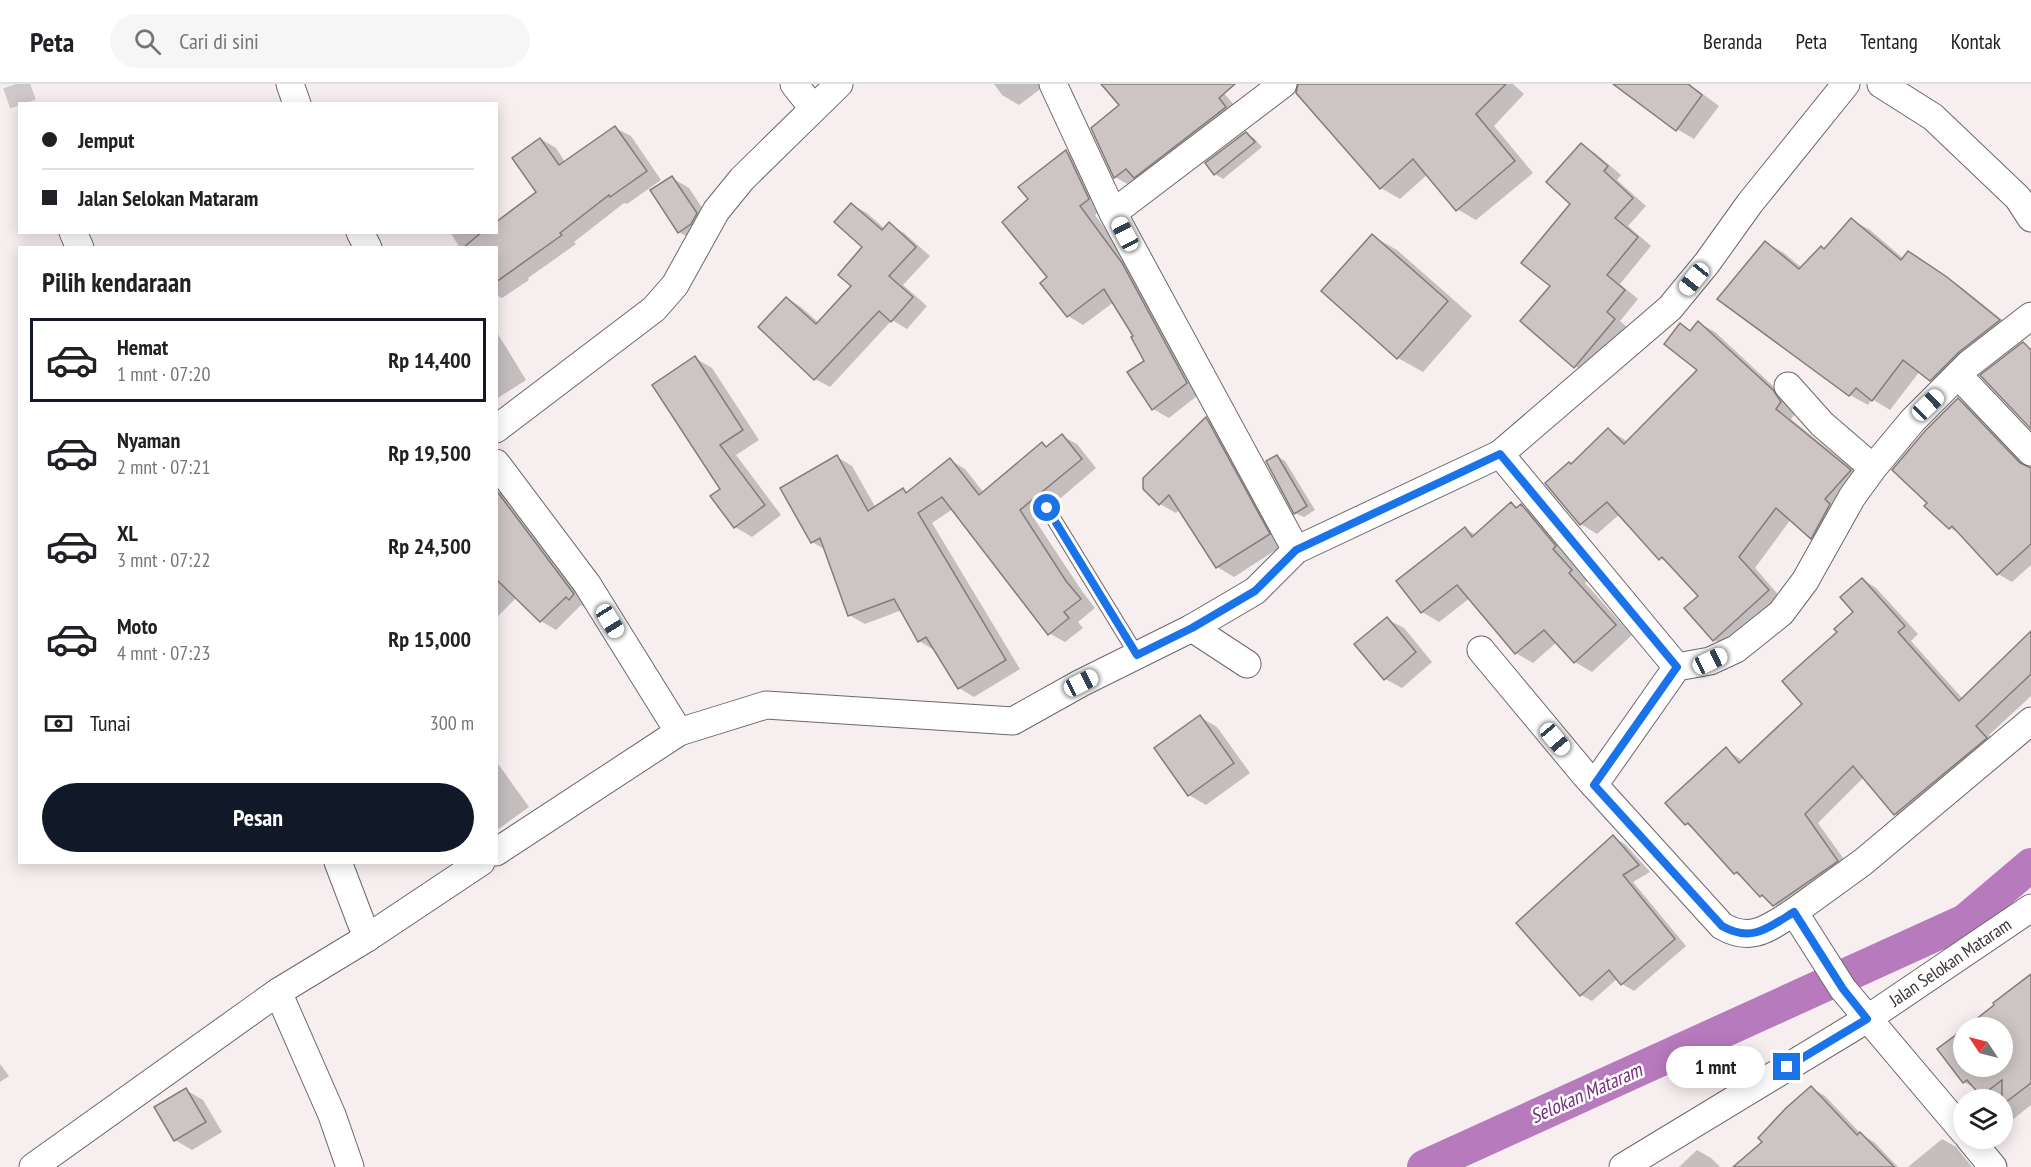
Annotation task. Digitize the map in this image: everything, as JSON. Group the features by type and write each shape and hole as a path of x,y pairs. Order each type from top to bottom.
{"street":[{"path":"290,84 296,102"},
{"path":"794,84 813,108"},
{"path":"498,427 654,309 675,285 716,211 742,179 839,84"},
{"path":"1053,84 1113,213 1296,550"},
{"path":"1113,213 1283,84"},
{"path":"498,851 679,732 766,705 1013,722 1081,683 1192,628 1255,591 1296,550 1500,454 1670,308 1707,263 1750,202 1846,84"},
{"path":"1881,84 1933,117 2019,198 2031,218"},
{"path":"1594,785 1677,667 1710,661 1736,649 1781,613 1805,581 1852,497 1913,420 1970,364 2031,316"},
{"path":"1959,375 2031,452"},
{"path":"1788,386 1822,424 1873,468"},
{"path":"1500,454 1677,667"},
{"path":"498,466 587,584 679,732"},
{"path":"1192,628 1247,664"},
{"path":"1481,650 1594,785 1722,926 1738,934 1748,934 1799,921 1863,862 2031,721"},
{"path":"339,864 367,938"},
{"path":"33,1167 278,992 367,938 478,864"},
{"name":"Jalan Selokan Mataram","path":"1623,1167 1867,1019 2031,908"},
{"path":"1799,921 1843,989 1953,1119"},
{"path":"278,992 332,1115 350,1167"},
{"path":"1978,1149 1994,1167"}],"lane":[{"path":"1047,508 1137,655"}],"building":[{"path":"1101,84 1235,84 1219,98 1226,107 1134,178 1126,169 1114,178 1091,128 1119,105"},
{"path":"1298,84 1506,84 1476,114 1515,161 1456,211 1413,159 1380,189 1296,93"},
{"path":"1613,84 1688,84 1702,95 1676,131"},
{"path":"615,126 647,171 610,197 609,195 560,233 562,235 498,281 498,246 465,246 480,234 498,234 498,220 536,192 512,158 540,138 559,165"},
{"path":"1246,132 1255,142 1214,175 1205,163"},
{"path":"1581,143 1608,166 1604,171 1633,198 1615,218 1638,237 1607,275 1625,290 1607,312 1615,319 1574,368 1520,321 1550,286 1521,263 1570,204 1546,182"},
{"path":"1066,150 1089,199 1080,206 1122,263 1187,383 1152,410 1127,372 1144,361 1131,337 1133,336 1104,289 1067,317 1040,283 1047,277 1002,222 1028,199 1018,187"},
{"path":"672,176 697,213 691,224 678,233 650,190"},
{"path":"851,203 882,230 889,222 916,247 889,276 913,297 891,322 879,311 814,380 758,327 786,297 816,324 851,286 838,275 862,247 834,222"},
{"path":"1851,218 1901,260 1908,251 1947,277 2000,320 1959,352 1930,381 1903,360 1872,401 1856,388 1849,396 1717,299 1765,241 1799,269 1821,246 1824,249"},
{"path":"1372,234 1448,301 1397,359 1321,291"},
{"path":"1698,321 1773,390 1781,402 1776,409 1851,470 1825,499 1830,504 1811,539 1776,508 1739,557 1769,590 1713,641 1684,608 1698,596 1662,557 1659,560 1607,502 1580,525 1545,483 1569,462 1571,464 1608,428 1624,444 1697,370 1664,344 1680,323 1690,331"},
{"path":"2023,342 2031,350 2031,429 1980,375"},
{"path":"695,356 743,430 720,445 765,505 734,528 710,496 720,489 652,385"},
{"path":"1958,398 2020,463 2031,468 2031,544 1997,575 1952,526 1949,529 1924,506 1927,503 1892,470 1925,431"},
{"path":"1206,417 1270,534 1216,568 1169,495 1159,505 1143,489 1143,478"},
{"path":"1062,434 1082,459 1020,510 1066,581 1081,599 1064,612 1069,618 1048,635 942,497 918,513 1006,660 958,689 926,637 918,642 894,599 848,616 820,538 811,543 780,488 837,455 868,511 903,488 906,493 950,458 979,495 1042,442 1046,447"},
{"path":"1277,455 1307,506 1294,514 1266,461"},
{"path":"498,493 574,594 569,600 566,597 540,622 498,581"},
{"path":"1511,502 1516,508 1521,504 1556,546 1553,549 1572,570 1569,573 1616,625 1574,663 1544,630 1515,654 1457,585 1421,613 1396,581 1465,527 1472,537"},
{"path":"1862,578 1905,626 1898,632 1959,701 2031,631 2031,674 1976,726 1987,738 1894,815 1853,766 1805,814 1838,861 1773,906 1762,895 1760,897 1737,872 1734,874 1688,823 1685,825 1665,803 1726,747 1739,763 1802,704 1782,681 1837,632 1834,629 1853,612 1840,597"},
{"path":"1387,617 1416,652 1384,680 1354,644"},
{"path":"1200,715 1234,763 1188,796 1154,748"},
{"path":"1613,835 1639,865 1623,875 1675,939 1621,985 1609,970 1580,996 1516,923"},
{"path":"2031,974 2031,1083 2013,1097 2013,1089 2002,1089 2002,1080 1990,1089 1975,1089 1967,1080 1963,1083 1958,1077 2013,1077 2013,1017 1979,1017 1994,1005 1993,1003"},
{"path":"1953,1037 1953,1070 1937,1049"},
{"path":"1811,1086 1857,1135 1860,1132 1894,1167 1733,1167 1762,1142 1758,1138 1786,1108"},
{"path":"186,1088 206,1122 174,1141 154,1107"}],"waterway":[{"name":"Selokan Mataram","path":"1424,1167 1965,921 2031,865"}],"tunnel":[{"path":"16,84 22,102"}],"route":[{"path":"1047,508 1137,655 1192,628 1255,591 1296,550 1500,454 1677,667 1594,785 1722,926 1738,934 1748,934 1762,931 1794,912 1843,989 1867,1019 1787,1067"}]}
